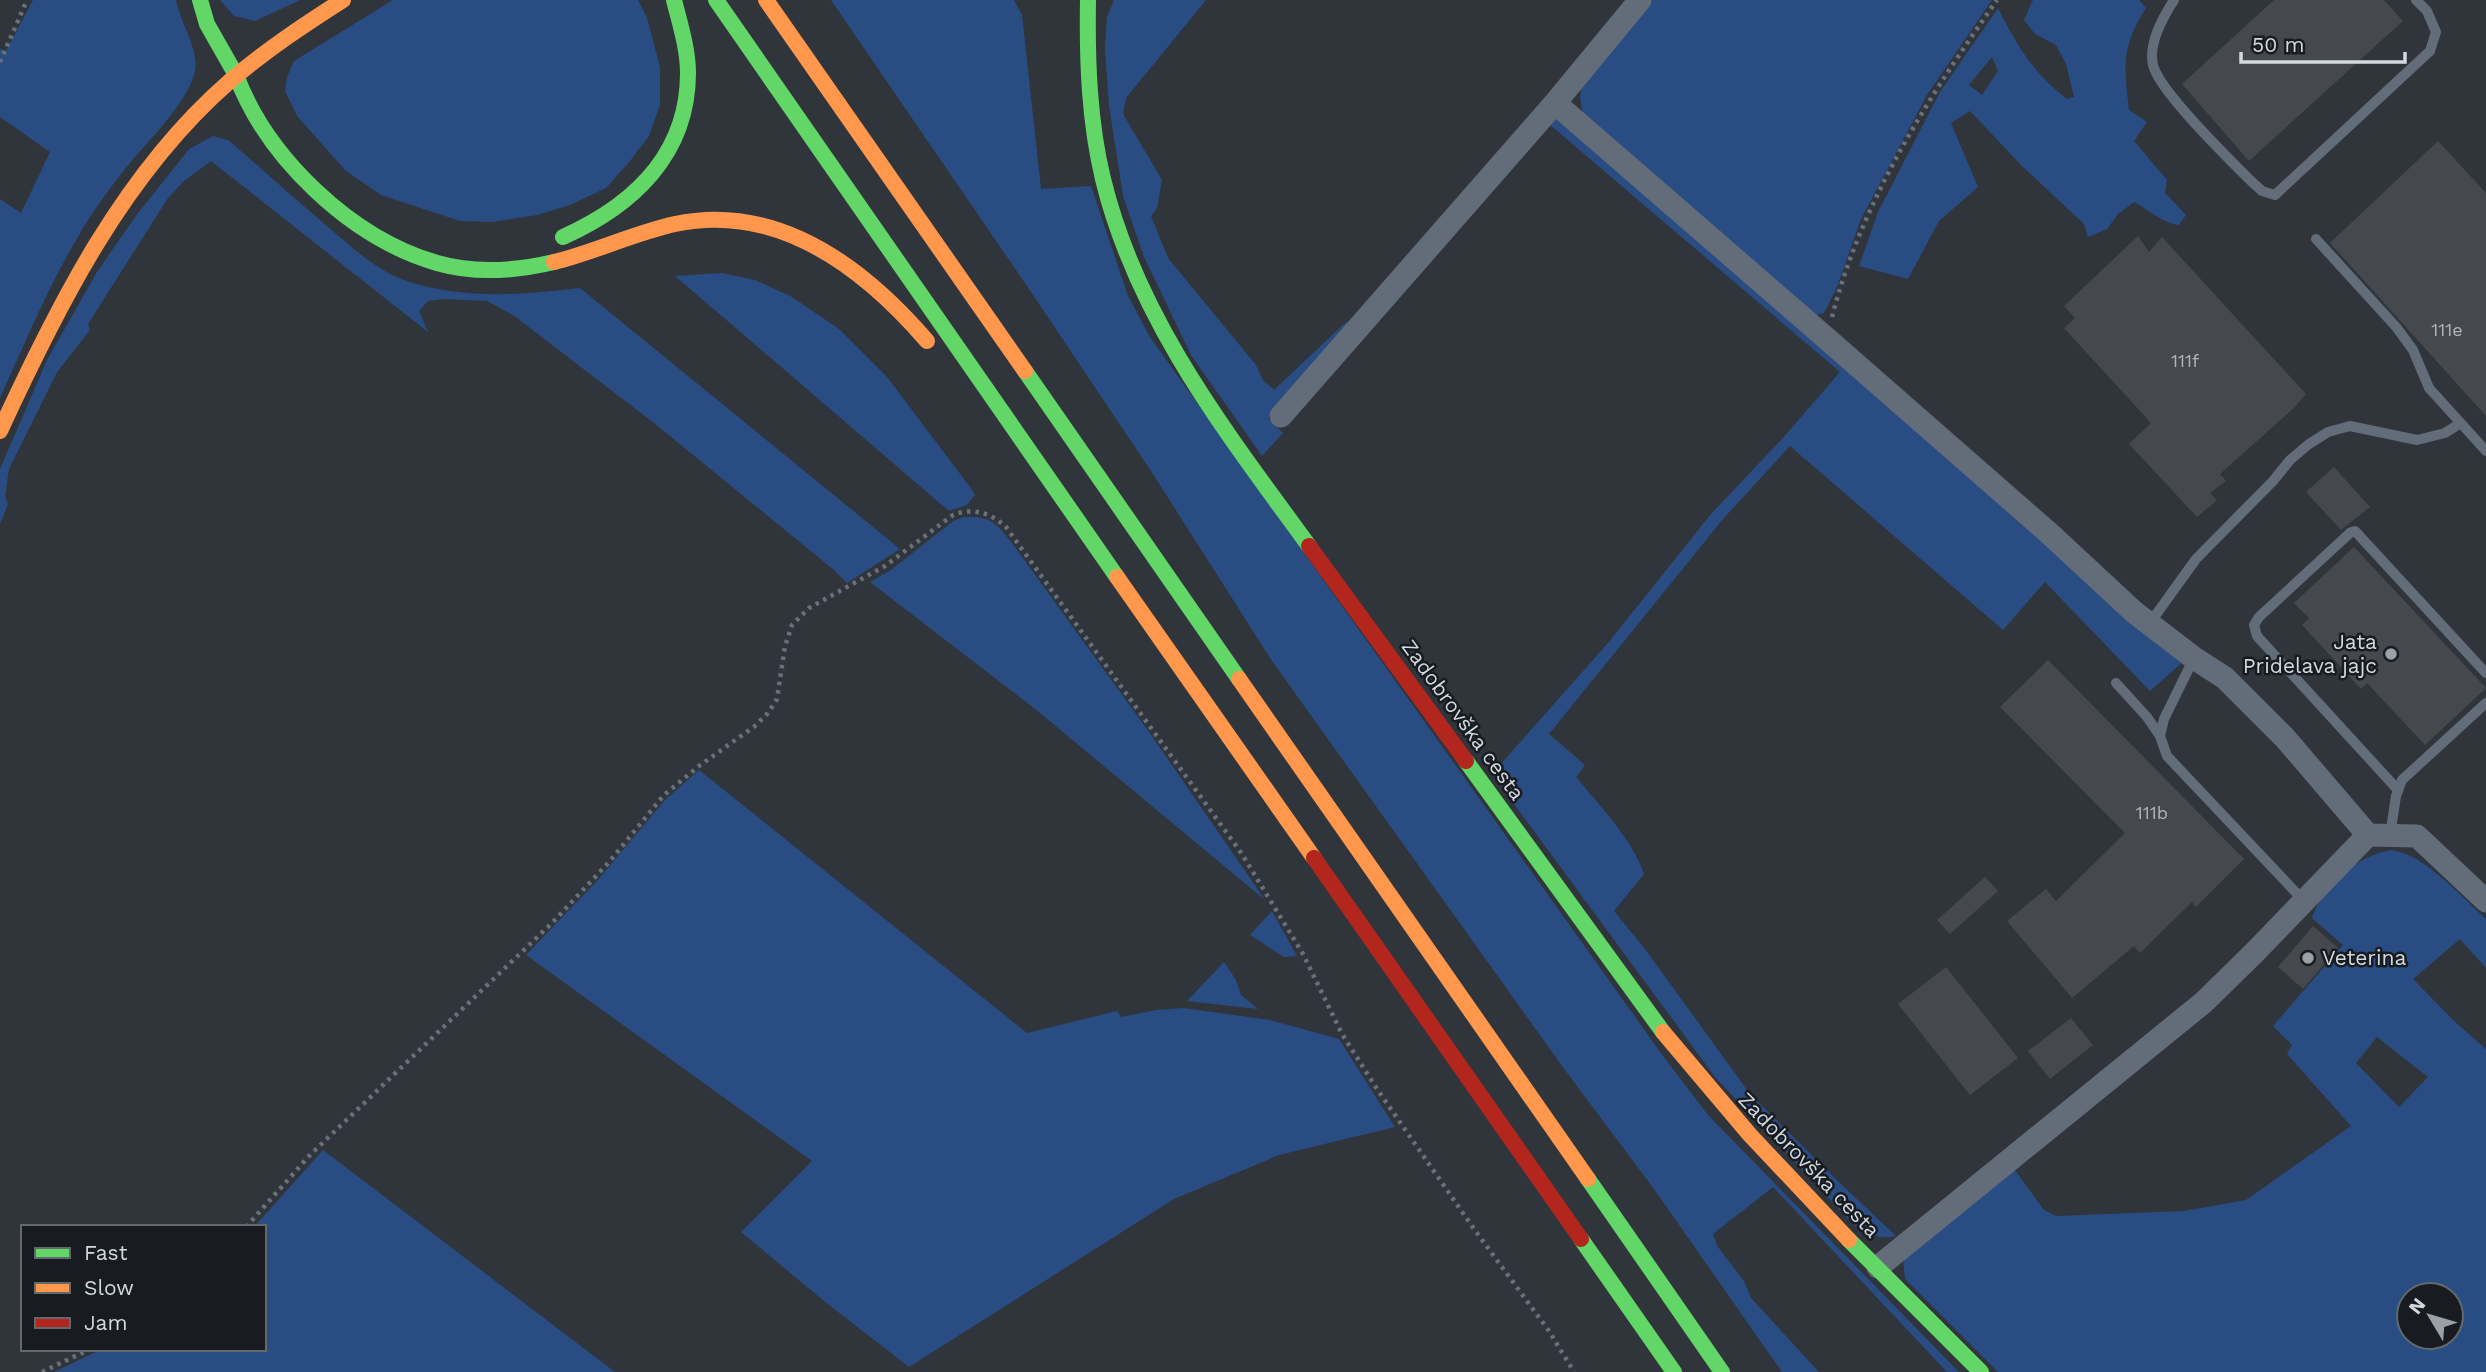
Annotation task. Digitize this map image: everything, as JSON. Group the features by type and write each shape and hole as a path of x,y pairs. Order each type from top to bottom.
{"main road":[{"path":"200,0 206,24 236,75 245,102 268,138 314,187 389,246 434,262 463,269 490,271 541,266 670,225 721,220 767,226 808,241 857,271 906,315 935,351"},
{"path":"0,431 84,262 164,150 236,75 294,31 343,0"},
{"path":"552,240 591,226 614,212 650,179 675,138 683,116 688,73 674,0"},
{"path":"716,0 1674,1372"},
{"path":"766,0 1722,1372"},
{"name":"Zadobrovška cesta","path":"1088,0 1089,61 1100,161 1138,280 1186,373 1678,1052 1716,1099 1981,1372"},
{"path":"236,75 263,98"},
{"path":"982,410 1029,451"}],"street":[{"path":"1281,416 1555,103 1640,0"},
{"path":"1555,103 2046,531 2134,612 2194,659 2225,678 2379,836"},
{"path":"1878,1267 2204,1002 2304,901 2379,836 2417,836 2486,901"}],"lane":[{"path":"2174,0 2165,15 2154,45 2153,65 2162,85 2250,180 2262,191 2276,195 2430,51 2436,32 2427,11 2416,0"},
{"path":"2316,239 2397,328 2413,350 2429,388 2486,451"},
{"path":"2150,624 2196,559 2273,481 2290,460 2309,444 2328,432 2350,426 2417,440 2445,433 2459,424"},
{"path":"2398,790 2257,636 2254,625 2259,617 2355,531 2486,673"},
{"path":"2160,736 2164,719 2194,659"},
{"path":"2116,683 2147,717 2160,736 2167,755 2304,901"},
{"path":"2379,836 2402,780 2486,703"}],"path":[{"path":"0,62 27,0"},
{"path":"1826,338 1855,240 1865,220 1940,83 1997,0"},
{"path":"248,1225 310,1155 553,922 610,861 664,794 755,726 768,713 777,699 785,646 793,625 810,608 885,566 953,515 965,510 993,516 1006,527 1234,843 1303,954 1342,1034 1377,1089 1549,1331 1574,1372"},
{"path":"43,1372 86,1351"}],"shaded area":[{"path":"33,0 176,0 192,45 195,71 183,98 118,178 83,228 47,295 0,398 0,199 21,213 50,152 0,117 0,49 6,51"},
{"path":"220,0 300,0 255,21 234,16"},
{"path":"393,0 638,0 647,18 660,67 660,105 649,136 606,188 570,205 537,215 492,222 460,221 381,195 346,171 297,116 285,91 287,77 294,61"},
{"path":"831,0 1014,0 1022,15 1041,189 1091,186 1128,296 1150,337 1663,1056 1708,1115 1959,1372 1947,1372 1773,1187 1713,1234 1718,1247 1744,1281 1751,1298 1819,1372 1782,1372 1654,1189 1565,1070 1272,661 1151,471"},
{"path":"1114,0 1206,0 1126,98 1123,114 1162,180 1157,208 1151,216 1168,258 1256,365 1263,380 1274,390 1346,322 1351,325 1268,418 1283,433 1262,456 1191,355 1144,257 1123,196 1109,105 1105,48 1107,17"},
{"path":"1650,0 1992,0 1927,95 1861,219 1837,287 1824,313 1815,315 1583,114 1581,87"},
{"path":"2033,0 2139,0 2146,8 2132,34 2126,57 2129,110 2147,122 2134,141 2167,180 2165,193 2186,215 2179,225 2173,224 2134,202 2118,214 2107,229 2088,237 2084,224 2022,166 1970,111 1951,123 1978,187 1939,221 1908,279 1859,266 1878,212 1940,92 1998,8 2019,47 2035,69 2067,99 2074,97 2066,64 2056,45 2035,34 2024,20","holes":["1992,57 1998,71 1982,95 1969,85"]},
{"path":"1559,117 2185,660 2150,691 2045,582 2003,630 1790,446 1723,519 1549,734 1585,765 1576,777 1624,836 1644,874 1614,911 1645,949 1750,1094 1896,1236 1874,1235 1854,1225 1715,1077 1492,774 1608,643 1711,514 1782,439 1840,372 1549,124"},
{"path":"213,136 228,140 358,252 394,276 447,291 469,293 514,294 580,288 900,549 847,583 654,423 513,315 487,301 428,301 419,311 428,332 211,161 184,181 168,198 88,324 90,330 57,372 9,469 5,496 8,504 0,524 0,469 47,360 97,272 135,217 189,149"},
{"path":"722,273 755,280 792,297 839,329 887,377 970,487 975,495 967,505 949,511 675,276"},
{"path":"964,517 993,522 1002,530 1154,739 1265,900 1034,708 870,582 891,570 953,521"},
{"path":"699,770 1027,1033 1117,1011 1121,1017 1183,1008 1270,1020 1339,1039 1395,1127 1279,1155 1174,1199 909,1367 741,1232 812,1161 526,955 597,881 665,800"},
{"path":"2392,850 2418,860 2442,878 2486,919 2486,968 2460,939 2413,979 2486,1049 2486,1372 1998,1372 1905,1279 1903,1258 2014,1169 2044,1210 2056,1216 2184,1211 2246,1200 2351,1126 2287,1054 2292,1045 2273,1026 2343,945 2312,918 2333,883 2367,858","holes":["2377,1037 2428,1077 2399,1107 2356,1063"]},
{"path":"1272,911 1297,956 1284,957 1250,935"},
{"path":"1224,962 1236,980 1241,995 1258,1009 1187,1001"},
{"path":"323,1150 615,1372 54,1372 98,1351 266,1351 266,1225 256,1225"}],"building":[{"path":"2274,0 2384,0 2403,21 2249,161 2182,84"},
{"path":"2438,141 2486,193 2486,416 2330,243"},
{"path":"2138,236 2149,252 2162,237 2306,394 2220,474 2226,481 2210,493 2217,500 2197,517 2129,444 2151,423 2064,328 2075,318 2064,306"},
{"path":"2334,467 2370,507 2341,530 2306,492"},
{"name":"Jata Pridelava jajc","path":"2354,547 2486,688 2425,745 2367,683 2361,689 2302,625 2309,618 2294,603"},
{"path":"2048,660 2244,859 2196,907 2192,902 2140,953 2134,946 2072,998 2007,921 2046,889 2056,901 2125,833 2000,707"},
{"path":"1985,877 1998,891 1950,934 1937,920"},
{"name":"Veterina","path":"2313,926 2338,948 2303,989 2278,967"},
{"path":"1946,967 2018,1058 1970,1095 1898,1004"},
{"path":"2071,1018 2093,1045 2050,1079 2028,1051"}],"traffic: fast":[{"path":"200,0 207,24 236,75"},
{"path":"563,237 612,210 633,193 667,153 678,129 685,102 688,73 685,46 674,0"},
{"path":"716,0 1117,577"},
{"path":"1088,0 1090,90 1095,135 1103,179 1118,230 1161,327 1188,372 1216,417 1309,546"},
{"path":"236,75 268,136 291,164 316,191 374,235 437,263 466,269 525,268 554,262"},
{"path":"1025,371 1239,679"},
{"path":"1466,761 1663,1032"},
{"path":"1588,1179 1722,1372"},
{"path":"1581,1239 1674,1372"},
{"path":"1849,1240 1981,1372"}],"traffic: slow":[{"path":"0,431 70,289 126,199 158,157 192,117 230,81 271,48 343,0"},
{"path":"766,0 1025,371"},
{"path":"554,262 675,224 713,220 749,223 783,232 816,247 847,266 876,289 927,341"},
{"path":"1117,577 1314,858"},
{"path":"1239,679 1588,1179"},
{"path":"1663,1032 1750,1135 1849,1240"}],"traffic: jam":[{"path":"1309,546 1466,761"},
{"path":"1314,858 1581,1239"}],"place":[{"name":"Jata Pridelava jajc","path":"2391,654"},
{"name":"Veterina","path":"2308,958"}]}
